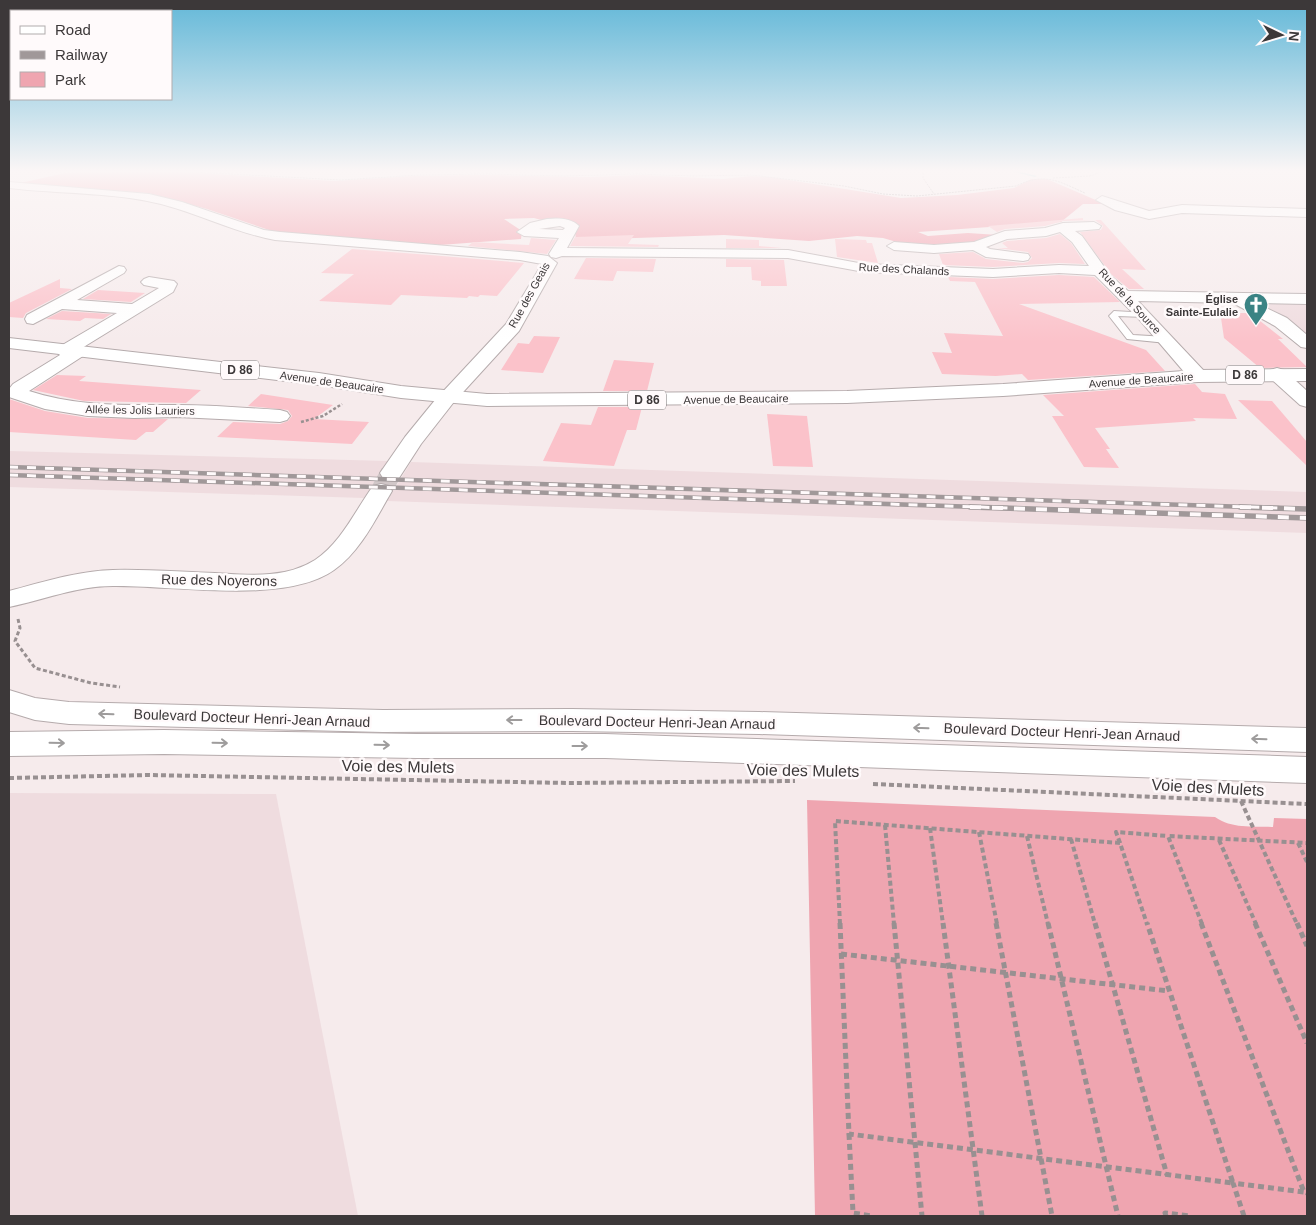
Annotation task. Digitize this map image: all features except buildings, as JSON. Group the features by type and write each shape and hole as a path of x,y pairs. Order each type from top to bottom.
{"street":[{"name":"Rue des Chalands","path":"244,227 264,234 290,237 543,259 553,257 788,254 864,268 993,273 1059,269 1101,271"},
{"path":"894,246 934,248 976,246 1005,235 1046,232 1075,227"},
{"name":"Rue de la Source","path":"1062,228 1077,239 1101,271 1144,314 1198,376"},
{"name":"Rue des Geais","path":"447,398 513,327 568,234"},
{"path":"976,246 986,253 1033,258 1059,269"},
{"path":"934,248 956,272"},
{"path":"33,319 119,270"},
{"path":"71,351 168,289 169,284 149,282"},
{"path":"1124,296 1307,299"},
{"path":"1234,297 1281,322 1307,343"},
{"path":"58,304 135,309"},
{"name":"Avenue de Beaucaire","path":"9,345 319,379 447,398 487,400 685,400 847,397 1003,390 1198,376 1292,374"},
{"name":"Allée les Jolis Lauriers","path":"71,351 20,388 16,393 45,403 88,410 178,411 280,416"},
{"path":"1292,374 1307,401"},
{"name":"Rue des Noyerons","path":"12,610 48,589 81,581 112,578 264,583 286,581 307,576 328,564 341,553 412,440 447,398"},
{"name":"Boulevard Docteur Henri-Jean Arnaud","path":"9,701 35,709 69,713 161,716 383,721 572,720 759,723 1307,740"},
{"name":"Boulevard Docteur Henri-Jean Arnaud","path":"9,744 164,742 417,746 614,746 1307,770"}],"lane":[{"path":"1144,314 1117,313 1113,316 1130,337 1167,340"}],"path":[{"path":"280,416 274,421 304,422 334,410 346,400"},
{"path":"12,610 20,628 15,641 35,668 91,683 121,687"},
{"name":"Voie des Mulets","path":"9,778 102,774 298,776 571,783 800,781"},
{"name":"Voie des Mulets","path":"869,784 1307,804"},
{"path":"1241,801 1307,946"},
{"path":"872,1216 853,1213 835,821 1120,843"},
{"path":"885,825 922,1216"},
{"path":"930,828 982,1216"},
{"path":"979,832 1052,1216"},
{"path":"1244,1216 1116,832 1219,840 1307,843"},
{"path":"1027,836 1118,1216"},
{"path":"849,1134 1306,1193 1168,836"},
{"path":"1071,839 1167,1175"},
{"path":"1219,840 1307,1043"},
{"path":"1298,843 1307,862"},
{"path":"841,954 1169,991"},
{"path":"1166,1216 1165,1213 1189,1216"}],"shaded area":[{"path":"261,227 516,227 522,231 521,239 440,245 311,237 275,232"},
{"path":"574,227 987,227 918,232 928,236 968,233 998,235 968,244 907,245 883,238 857,236 809,241 724,235 576,240"},
{"path":"1256,298 1307,300 1307,340"},
{"path":"9,451 388,461 364,498 9,487"},
{"path":"411,462 1307,492 1307,533 387,501"},
{"path":"9,793 276,794 358,1216 9,1216"}],"green space":[{"path":"807,800 1215,817 1235,825 1250,827 1273,827 1274,818 1307,819 1307,1216 815,1216"}],"tunnel":[{"path":"381,491 391,473"}],"railway":[{"path":"9,467 1279,508"},
{"path":"9,475 1008,508"},
{"path":"970,507 1307,518"},
{"path":"1240,507 1307,509"}],"place":[{"name":"Église Sainte-Eulalie","path":"1256,326"}]}
